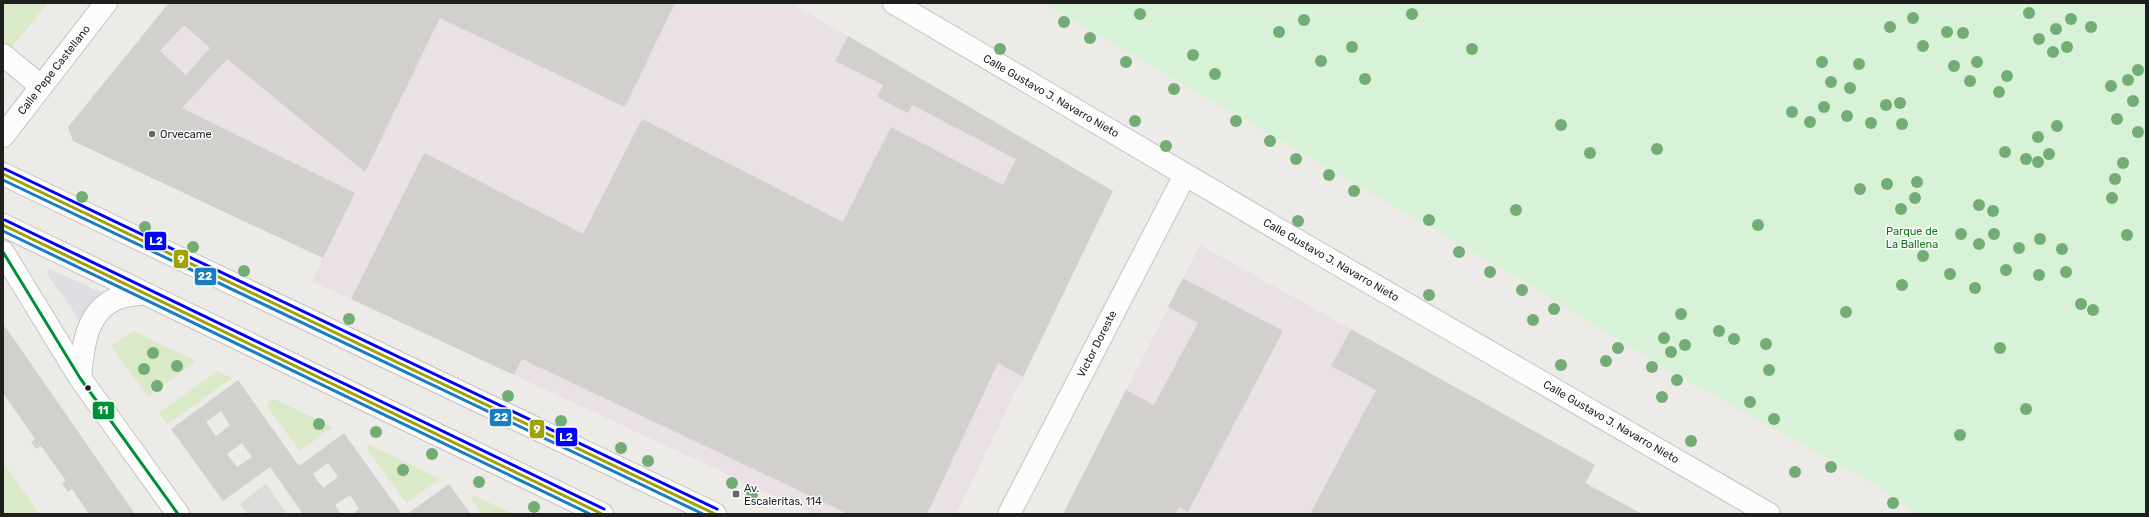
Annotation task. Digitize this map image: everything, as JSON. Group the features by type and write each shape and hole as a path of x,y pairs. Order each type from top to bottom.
{"street":[{"name":"Calle Pepe Castellano","path":"3,136 106,3"},
{"name":"Calle Gustavo J. Navarro Nieto","path":"894,3 1185,175 1769,514"},
{"path":"3,55 41,86"},
{"path":"3,174 715,514"},
{"name":"Victor Doreste","path":"1009,514 1185,175"},
{"path":"3,225 602,514"},
{"path":"8,258 80,378 178,514"},
{"path":"80,378 87,331 96,316 118,298 143,293"}],"shaded area":[{"path":"169,3 791,3 1113,191 956,514 813,514 312,281 323,258 73,141 68,127"},
{"path":"1200,245 1595,465 1586,483 1642,514 1063,514"},
{"path":"50,269 102,293 82,320 79,319 48,276 47,272"},
{"path":"266,484 287,514 247,514 240,504"}],"green space":[{"path":"3,3 48,3 10,49 3,43"},
{"name":"Parque de La Ballena","path":"1043,3 2146,3 2146,514 1917,514 1883,489 1663,367 1523,281"},
{"path":"133,331 196,361 148,397 111,346"},
{"path":"217,371 232,378 168,424 159,413"},
{"path":"271,400 276,400 333,427 300,451 268,408 268,403"},
{"path":"370,445 440,479 406,503 368,450 368,446"},
{"path":"3,462 39,514 3,514"},
{"path":"473,496 513,514 482,514 472,500"}],"building":[{"name":"Orvecame","path":"169,3 675,3 625,107 440,18 365,172 227,59 182,108 355,193 323,258 73,141 68,127","holes":["184,25 210,48 186,75 160,51"]},
{"path":"848,36 1113,191 1023,377 998,363 927,514 848,514 522,359 514,375 351,299 424,153 583,234 642,119 843,222 891,127 1003,185 1016,159 912,105 908,113 877,97 883,85 835,61"},
{"path":"1183,278 1283,331 1188,512 1179,507 1176,514 1063,514 1126,390 1154,405 1198,323 1168,307"},
{"path":"3,324 135,514 89,514 72,489 68,492 62,483 66,481 41,446 36,449 31,442 35,439 3,393"},
{"path":"1351,329 1595,465 1585,483 1642,514 1310,514 1376,390 1331,366"},
{"path":"238,380 299,466 344,433 402,514 352,514 359,509 350,495 335,505 341,514 303,514 270,467 223,501 171,429","holes":["221,411 230,425 216,436 206,422","242,443 252,457 237,467 227,454","328,463 338,477 323,488 313,474"]},
{"path":"449,484 471,514 407,514"}],"transit line":[{"name":"L2","path":"5,169 717,509"},
{"name":"9","path":"3,174 715,514"},
{"name":"22","path":"3,180 703,514"},
{"name":"L2","path":"5,220 604,509"},
{"name":"9","path":"3,225 602,514"},
{"name":"22","path":"3,231 590,514"},
{"name":"11","path":"3,252 80,378 178,514"}],"place":[{"name":"Orvecame","path":"152,134"},
{"name":"Av. Escaleritas, 114","path":"736,494"}]}
